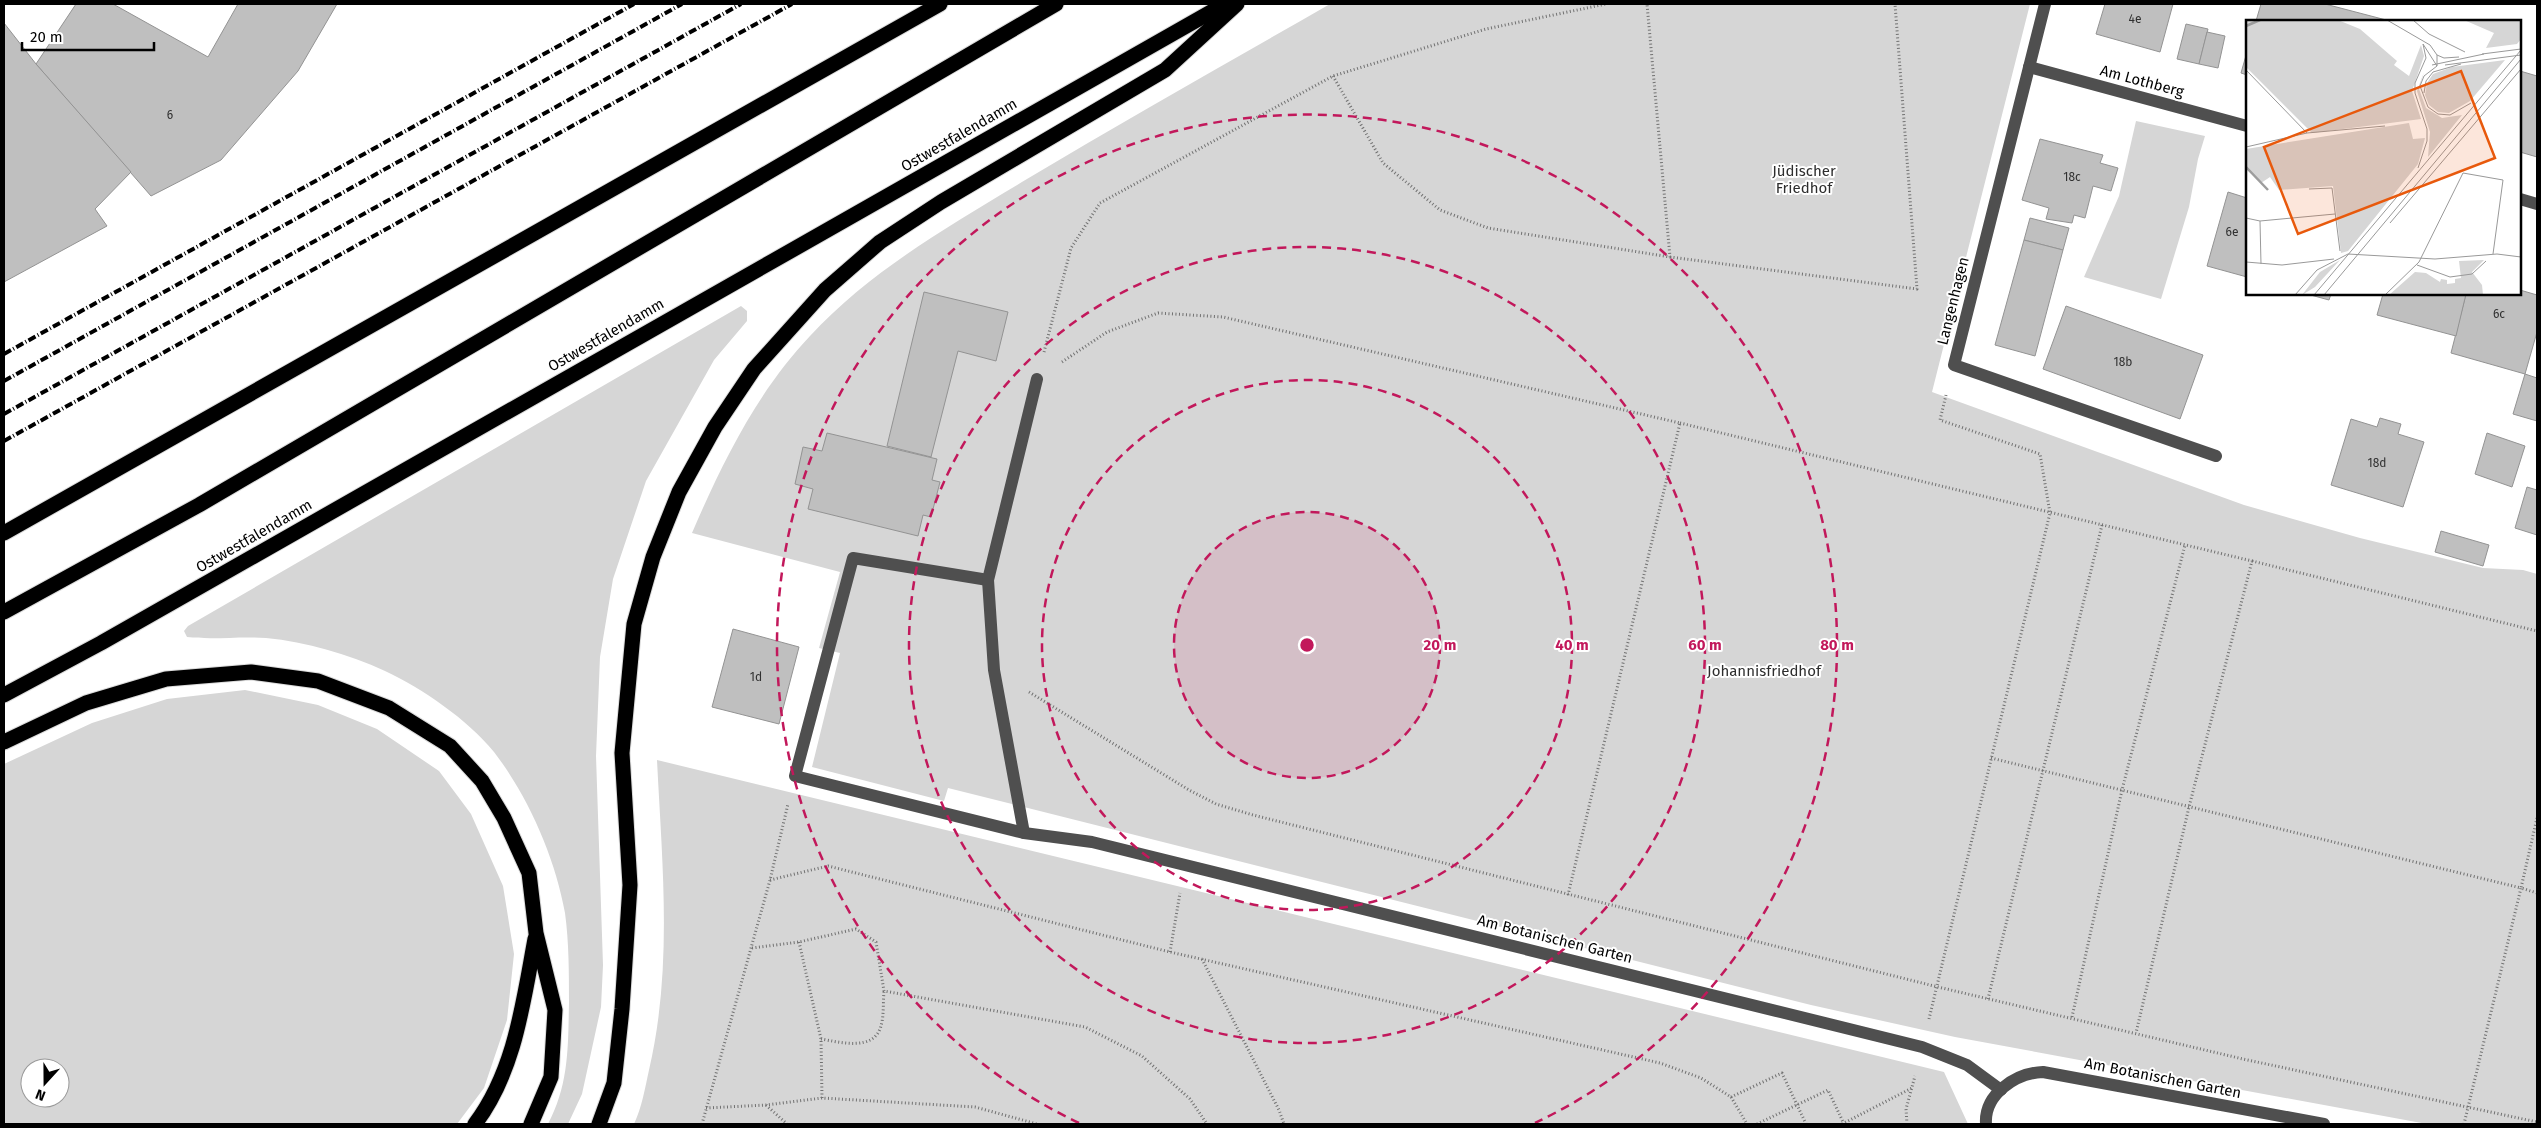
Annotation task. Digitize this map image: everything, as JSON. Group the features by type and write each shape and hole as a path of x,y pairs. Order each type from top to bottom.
{"highway":[{"path":"4,533 940,4"},
{"path":"4,612 199,506 1056,4"},
{"name":"Ostwestfalendamm","path":"4,695 101,643 1225,4"},
{"path":"599,1124 614,1083 622,1009 630,885 622,753 634,624 653,557 680,492 715,427 754,369 825,290 880,242 941,202 1164,70 1237,4"},
{"path":"4,742 86,703 166,679 251,672 318,681 389,708 450,746 482,781 504,818 529,873 536,933 555,1010 550,1077 532,1124"},
{"path":"475,1124 487,1108 508,1067 526,992 536,933"}],"street":[{"name":"Langenhagen","path":"2045,4 1954,365 2216,456"},
{"name":"Am Lothberg","path":"2029,67 2246,126"},
{"path":"2521,199 2537,204"},
{"path":"1024,833 994,670 988,580 1037,379"},
{"path":"795,776 853,558 988,580"},
{"name":"Am Botanischen Garten","path":"795,776 1024,833 1092,842 1922,1047 1967,1065 2001,1090"},
{"name":"Am Botanischen Garten","path":"1986,1124 1989,1105 2001,1090 2017,1078 2029,1073 2043,1072 2324,1124"}],"path":[{"path":"1037,379 1072,248 1100,203 1333,76 1486,28 1606,4"},
{"path":"1648,4 1670,257"},
{"path":"1333,76 1384,163 1440,210 1488,228 1670,257 1917,289 1896,4"},
{"path":"1037,379 1107,332 1158,313 1223,317 1680,423 2537,631"},
{"path":"1907,1124 1906,1109 1938,988 2050,513 2040,454 1940,420"},
{"path":"1568,895 1680,423"},
{"path":"1988,999 2102,525"},
{"path":"2072,1018 2122,790 2185,545"},
{"path":"2136,1033 2189,807 2252,561"},
{"path":"994,670 1189,790 1216,804 1253,816 1938,988 2468,1109 2537,1122"},
{"path":"1991,758 2520,888 2537,894"},
{"path":"702,1124 752,948 795,776"},
{"path":"2464,1124 2537,818"},
{"path":"1170,952 1185,865"},
{"path":"770,880 828,866 1170,952 1660,1062 1701,1078 1731,1097 1747,1124"},
{"path":"752,948 799,942 856,929 876,942 884,991 881,1028 870,1040 856,1044 821,1039"},
{"path":"799,942 821,1039 822,1098"},
{"path":"1202,959 1279,1110 1284,1124"},
{"path":"884,991 1086,1027 1142,1056 1190,1099 1207,1124"},
{"path":"1731,1097 1782,1073 1806,1124"},
{"path":"1756,1124 1828,1090 1843,1124 1912,1088"},
{"path":"706,1108 766,1105 822,1098 975,1107 1037,1124"},
{"path":"766,1105 786,1124"}],"green space":[{"name":"Johannisfriedhof","path":"1330,4 2030,4 1932,392 2244,505 2360,538 2483,568 2523,570 2537,574 2537,1124 2427,1124 1955,1037 1811,1005 948,788 944,801 812,767 840,653 819,648 840,572 692,533 742,429 757,404 773,381 810,336 834,312 885,269 941,231 1065,157"},
{"path":"2136,121 2205,136 2198,159 2189,207 2161,299 2084,277 2119,196"},
{"path":"741,306 747,311 747,321 714,360 646,481 613,579 600,657 596,756 603,965 601,1007 582,1094 568,1124 548,1124 560,1094 566,1065 569,969 565,913 554,870 538,828 518,788 494,752 471,728 444,706 399,678 357,659 312,646 281,640 266,638 187,637 184,631 188,626"},
{"path":"245,690 318,705 377,729 439,771 471,814 503,886 514,954 507,1020 484,1088 457,1124 4,1124 4,764 92,723 167,699"},
{"path":"657,760 1944,1072 1968,1124 634,1124 649,1070 661,993 664,915"}],"building":[{"path":"76,4 113,4 208,57 238,4 337,4 298,71 221,160 151,196 36,64"},
{"path":"2105,4 2173,4 2160,52 2096,34"},
{"path":"2261,4 2325,4 2386,20 2256,20"},
{"path":"4,23 36,64 131,172 95,209 107,226 4,282"},
{"path":"2186,24 2208,29 2199,64 2177,59"},
{"path":"2207,32 2225,36 2218,68 2199,64"},
{"path":"2246,56 2246,75 2241,73"},
{"path":"2521,71 2537,76 2537,157 2521,152"},
{"path":"2040,139 2103,155 2100,163 2118,168 2111,191 2093,186 2085,218 2074,215 2072,223 2046,219 2049,208 2022,200"},
{"path":"2228,192 2246,198 2246,277 2207,266"},
{"path":"2030,218 2069,228 2063,250 2024,240"},
{"path":"2024,240 2063,250 2035,356 1995,345"},
{"path":"2521,290 2537,295 2537,332 2525,374 2451,353 2466,295 2521,295"},
{"path":"924,292 1008,312 996,361 958,351 931,457 887,446"},
{"path":"2311,295 2331,295 2329,300"},
{"path":"2383,295 2466,295 2456,336 2377,315"},
{"path":"2066,306 2203,355 2180,419 2043,369"},
{"path":"2525,374 2537,378 2537,421 2513,414"},
{"path":"2380,418 2401,424 2398,434 2424,442 2403,507 2331,485 2351,419 2377,427"},
{"path":"827,433 937,459 932,480 940,482 931,517 923,515 918,536 808,509 813,489 795,484 803,447 822,451"},
{"path":"2487,433 2525,446 2512,487 2475,474"},
{"path":"2527,487 2537,490 2537,535 2515,528"},
{"path":"2441,531 2489,545 2483,566 2435,552"},
{"path":"733,629 799,647 779,724 712,707"}],"railway":[{"path":"4,354 634,4"},
{"path":"4,381 682,4"},
{"path":"4,414 741,4"},
{"path":"4,441 792,4"}],"park label":[{"name":"Jüdischer Friedhof","path":"1804,180"}]}
